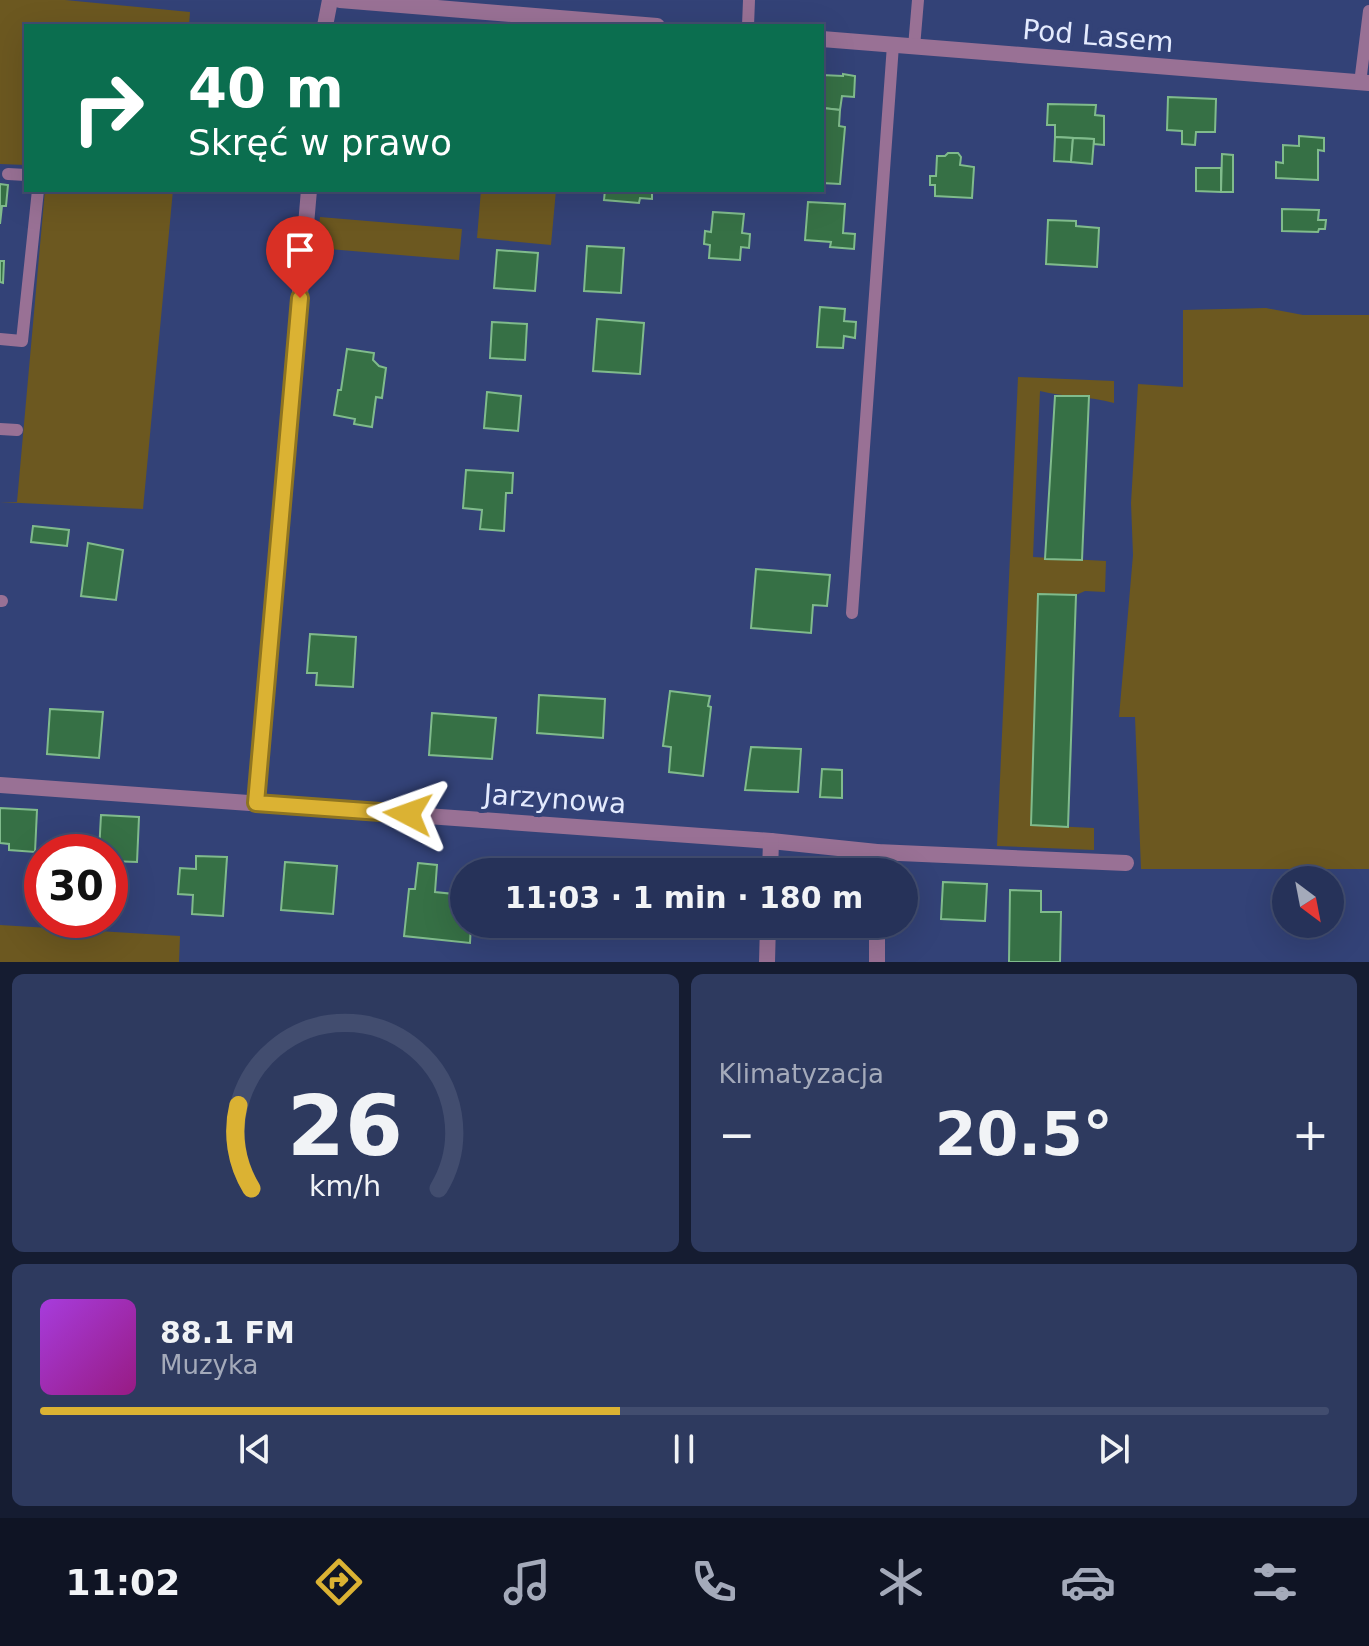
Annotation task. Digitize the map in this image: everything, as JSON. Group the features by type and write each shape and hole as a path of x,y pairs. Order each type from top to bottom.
{"street":[{"path":"325,24 330,0"},
{"path":"340,0 633,24"},
{"name":"Pod Lasem","path":"824,39 1365,83"},
{"path":"256,803 309,192"},
{"name":"Jarzynowa","path":"0,785 771,841 877,852 1126,863"},
{"path":"770,858 771,841"},
{"path":"877,852 877,858"},
{"path":"767,962 768,938"},
{"path":"877,938 877,962"}],"lane":[{"path":"748,24 749,0"},
{"path":"914,47 918,0"},
{"path":"1365,83 1369,11"},
{"path":"852,613 893,45"},
{"path":"8,174 24,175"},
{"path":"0,339 22,341 38,192"},
{"path":"0,429 17,430"}],"shaded area":[{"path":"0,0 65,0 190,12 189,24 24,24 24,165 0,164"},
{"path":"45,192 173,192 143,509 0,502 17,502"},
{"path":"481,192 556,192 551,245 477,238"},
{"path":"320,217 462,229 459,260 317,248"},
{"path":"1266,308 1303,315 1369,315 1369,869 1272,866 1272,869 1141,869 1135,717 1119,717 1133,555 1131,503 1138,384 1183,387 1183,310"},
{"path":"1018,377 1114,381 1114,403 1040,391 1033,557 1106,561 1105,592 1038,594 1032,825 1094,828 1094,850 997,846"},
{"path":"0,925 24,926 24,938 128,938 128,933 180,936 179,962 0,962"}],"building":[{"path":"824,75 855,76 854,97 842,96 840,110 824,108"},
{"path":"1168,97 1216,99 1215,132 1196,132 1195,145 1182,144 1182,131 1167,130"},
{"path":"1048,104 1096,105 1095,115 1104,116 1104,145 1094,144 1094,139 1055,137 1055,125 1047,125"},
{"path":"824,108 840,110 839,126 845,127 840,184 824,183"},
{"path":"1299,136 1324,138 1324,151 1318,150 1318,180 1276,178 1276,162 1283,163 1283,145 1299,146"},
{"path":"1055,137 1073,138 1071,162 1054,161"},
{"path":"1073,138 1094,139 1092,164 1071,162"},
{"path":"958,153 960,165 974,167 972,198 935,196 935,185 930,185 930,176 936,176 937,156"},
{"path":"1222,154 1233,155 1233,192 1221,192"},
{"path":"1196,168 1221,168 1221,192 1196,191"},
{"path":"0,184 8,185 0,224"},
{"path":"605,192 652,192 652,199 640,198 639,203 604,200"},
{"path":"808,202 845,204 843,233 855,234 854,249 830,247 831,242 805,240"},
{"path":"1282,209 1319,210 1318,220 1326,220 1325,229 1318,232 1282,231"},
{"path":"713,212 744,214 742,233 750,234 749,248 741,247 740,260 709,258 710,245 704,244 705,231 711,232"},
{"path":"1048,220 1076,221 1076,226 1099,228 1097,267 1046,264"},
{"path":"587,246 624,248 621,293 584,291"},
{"path":"497,250 538,253 535,291 494,288"},
{"path":"0,261 4,261 3,283 0,282"},
{"path":"820,307 845,309 844,321 856,322 855,338 844,336 843,348 817,347"},
{"path":"597,319 644,323 640,374 593,371"},
{"path":"492,322 527,324 525,360 490,358"},
{"path":"347,349 374,353 373,360 386,368 382,398 376,397 372,427 354,424 355,419 334,415"},
{"path":"487,392 521,396 518,431 484,428"},
{"path":"1055,396 1089,396 1082,560 1045,559"},
{"path":"466,470 513,473 512,493 506,493 504,531 480,529 482,510 463,508"},
{"path":"33,526 69,530 67,546 31,542"},
{"path":"88,543 123,550 116,600 81,596"},
{"path":"756,569 830,575 827,606 813,605 811,633 751,628"},
{"path":"1038,594 1076,595 1068,827 1031,825"},
{"path":"310,634 356,637 353,687 316,685 317,673 307,673"},
{"path":"670,691 710,696 703,776 669,772 671,747 663,746"},
{"path":"539,695 605,699 603,738 537,733"},
{"path":"50,709 103,712 99,758 47,754"},
{"path":"432,713 496,718 492,759 429,755"},
{"path":"751,747 801,749 798,792 745,790"},
{"path":"822,769 842,770 842,798 820,797"},
{"path":"0,808 37,810 36,834 24,834 24,851 9,850 9,844 0,843"},
{"path":"101,815 139,817 137,862 128,862 128,834 100,834"},
{"path":"196,856 227,857 223,916 192,914 193,895 178,894 180,868 196,869"},
{"path":"285,862 337,866 333,914 281,910"},
{"path":"418,863 437,865 435,892 450,894 450,938 470,938 470,943 404,936 409,889 415,889"},
{"path":"943,882 987,884 985,921 941,919"},
{"path":"1010,890 1041,891 1041,912 1061,912 1060,962 1009,962"}],"route":[{"path":"300,298 256,803 408,814"}]}
